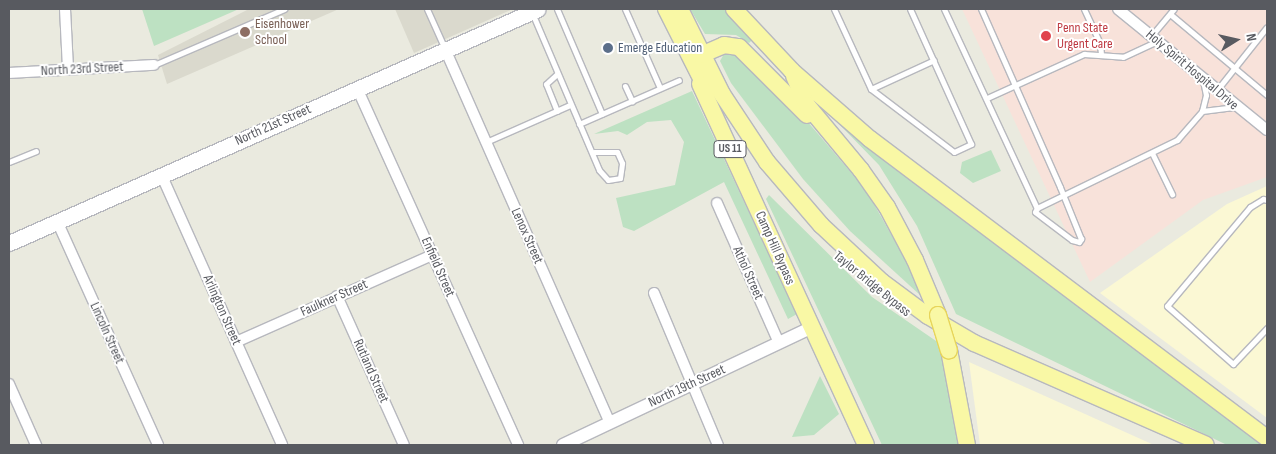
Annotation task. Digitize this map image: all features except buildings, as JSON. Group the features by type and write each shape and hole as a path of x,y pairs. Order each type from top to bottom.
{"main road":[{"name":"Taylor Bridge Bypass","path":"666,9 685,50 727,123 776,191 813,233 876,290 922,324 969,352 1178,445"},
{"path":"680,9 701,55 736,117 784,184 841,245 904,299 974,343 1206,445"},
{"path":"734,9 792,71 870,139 1267,438"},
{"name":"North 21st Street","path":"9,243 161,174 535,10"},
{"path":"701,55 724,45 739,47 843,148"},
{"name":"Camp Hill Bypass","path":"685,50 866,445"},
{"path":"792,71 807,105 876,191 897,225 938,315 949,350 967,445"}],"street":[{"path":"65,9 68,69"},
{"name":"Holy Spirit Hospital Drive","path":"1118,9 1267,130"},
{"name":"Lenox Street","path":"445,49 610,423"},
{"name":"North 23rd Street","path":"9,73 154,65"},
{"name":"Enfield Street","path":"357,88 518,445"},
{"name":"Arlington Street","path":"161,174 282,445"},
{"name":"Athol Street","path":"716,203 779,343"},
{"name":"Lincoln Street","path":"57,221 158,445"},
{"name":"Faulkner Street","path":"236,342 432,254"},
{"path":"654,293 694,383 694,393 718,445"},
{"name":"Rutland Street","path":"337,296 404,445"},
{"name":"North 19th Street","path":"563,445 811,328"},
{"path":"9,384 36,445"}],"lane":[{"path":"154,65 284,9"},
{"path":"427,9 445,49"},
{"path":"432,19 433,9"},
{"path":"557,9 602,114"},
{"path":"625,9 660,88"},
{"path":"834,9 871,89 954,152 972,144 910,9"},
{"path":"944,9 1037,208 1035,212 1072,240 1079,242 1080,238 1063,196 1016,85 981,9"},
{"path":"1084,9 1100,43 1101,54"},
{"path":"987,98 1084,54 1124,57 1154,38 1174,9"},
{"path":"535,10 557,74 579,124 594,152 602,175 608,180 620,178 622,163 617,152 594,152"},
{"path":"1170,14 1267,95"},
{"path":"1217,90 1267,27"},
{"path":"871,89 934,60"},
{"path":"557,74 546,84 557,111"},
{"path":"1037,208 1177,140 1202,111 1206,95 1203,78"},
{"path":"579,124 679,80"},
{"path":"625,86 632,101"},
{"path":"486,142 570,105"},
{"path":"1202,111 1237,107"},
{"path":"9,162 36,151"},
{"path":"1152,153 1172,194"},
{"path":"1267,200 1263,199 1250,207 1167,306 1233,364 1267,328"}],"shaded area":[{"name":"Eisenhower School","path":"249,9 339,9 167,84 158,55"},
{"path":"395,9 513,9 414,53"},
{"path":"962,9 1267,9 1267,177 1203,200 1090,282"},
{"path":"1267,186 1267,418 1100,293 1227,204"},
{"path":"969,362 1154,445 980,445"}],"green space":[{"path":"142,9 239,9 154,46"},
{"path":"690,9 730,9 754,38 749,43 736,35 705,34"},
{"path":"725,52 735,52 807,121 866,190 913,273 920,295 850,231 803,179 731,83 720,61"},
{"path":"692,91 797,314 788,319 724,182 634,231 623,227 616,198 675,185 684,142 671,120 647,122 627,135 618,131 594,134"},
{"path":"844,123 883,159 1264,445 1227,445 956,314 917,226 879,165 840,125"},
{"path":"991,150 1001,171 973,183 960,173 962,162"},
{"path":"769,195 872,297 939,343 962,445 882,445 766,199"},
{"path":"820,376 839,414 814,435 792,437"}],"place":[{"name":"Eisenhower School","path":"245,32"},
{"name":"Penn State Urgent Care","path":"1046,36"},
{"name":"Emerge Education","path":"608,48"}]}
